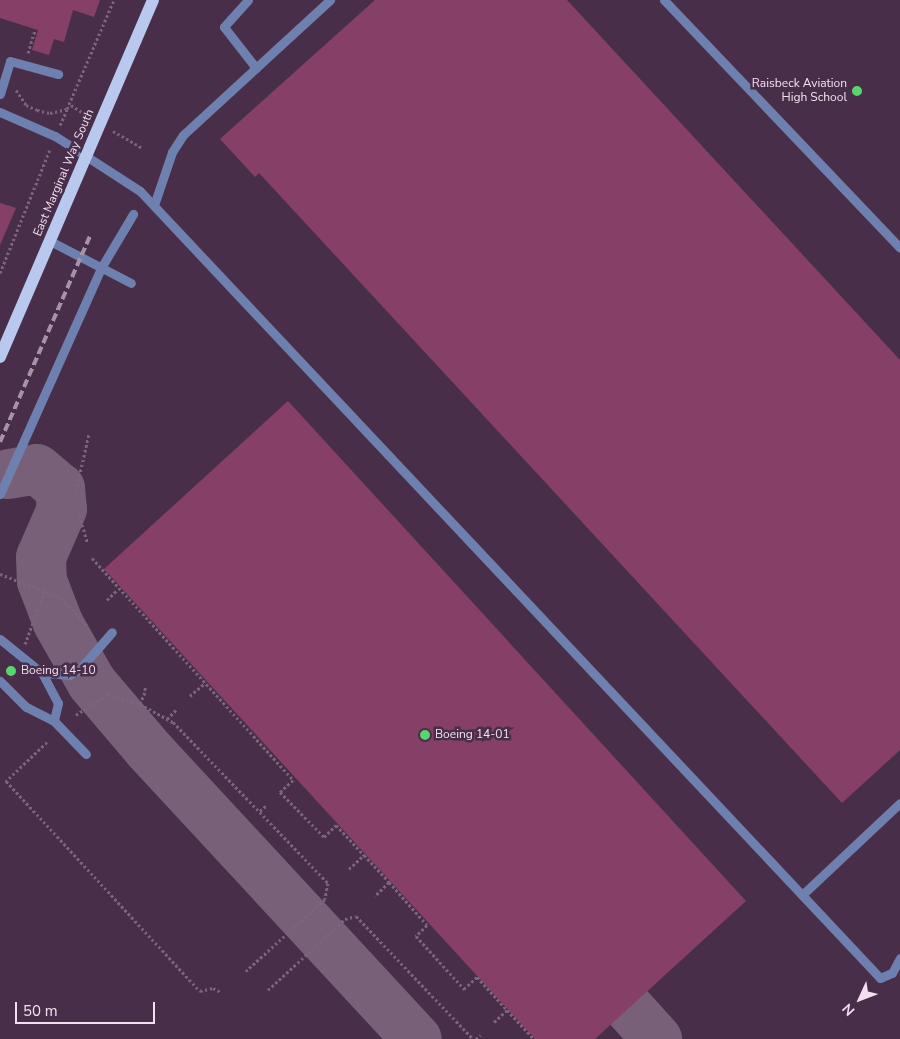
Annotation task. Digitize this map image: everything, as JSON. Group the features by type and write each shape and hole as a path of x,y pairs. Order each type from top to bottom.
{"main road":[{"name":"East Marginal Way South","path":"0,357 152,0"}],"lane":[{"path":"248,0 224,26 256,68"},
{"path":"154,205 172,152 183,135 330,0"},
{"path":"664,0 900,248"},
{"path":"0,94 10,61 58,74"},
{"path":"0,112 55,136 85,158 140,191 880,978 892,973 900,958"},
{"path":"0,494 101,268 133,214"},
{"path":"50,241 131,283"},
{"path":"42,673 69,675 79,670 112,632"},
{"path":"0,639 42,673 58,702 54,721"},
{"path":"0,681 26,706 54,721 86,754"},
{"path":"802,895 900,803"}],"path":[{"path":"0,273 67,109"},
{"path":"76,491 89,434"},
{"path":"78,510 87,542"},
{"path":"92,558 118,590 293,780 280,792 324,837 336,826 427,925 416,936 464,989 477,978 534,1039"},
{"path":"0,574 61,598 86,625"},
{"path":"107,600 118,590"},
{"path":"25,644 45,592"},
{"path":"190,696 205,684"},
{"path":"140,704 146,690 143,686"},
{"path":"76,716 106,694 140,704 167,718 187,733 329,886 326,899 246,971"},
{"path":"167,718 177,709"},
{"path":"47,742 6,781 200,991 213,988 221,992"},
{"path":"260,811 267,805"},
{"path":"349,868 364,855"},
{"path":"375,896 389,882"},
{"path":"268,990 345,919 356,916 474,1039 481,1035"},
{"path":"493,1024 507,1010"}],"building":[{"path":"0,0 100,0 94,17 73,10 64,42 54,39 49,55 32,50 38,30 0,18"},
{"path":"375,0 567,0 900,360 900,750 842,803 259,173 255,177 220,139"},
{"path":"0,203 16,208 0,245"},
{"name":"Boeing 14-01","path":"288,401 746,901 595,1039 535,1039 104,569"},
{"name":"Boeing 14-10","path":"11,664 18,672 11,679 4,671"}],"taxiway":[{"path":"9,474 37,469 60,488 62,509 41,557 42,581 58,623 92,683 149,750 417,1039"},
{"path":"629,1008 657,1039"}],"railway":[{"path":"0,442 91,234"}],"place":[{"name":"Raisbeck Aviation High School","path":"857,91"},
{"name":"Boeing 14-10","path":"11,671"},
{"name":"Boeing 14-01","path":"425,735"}]}
